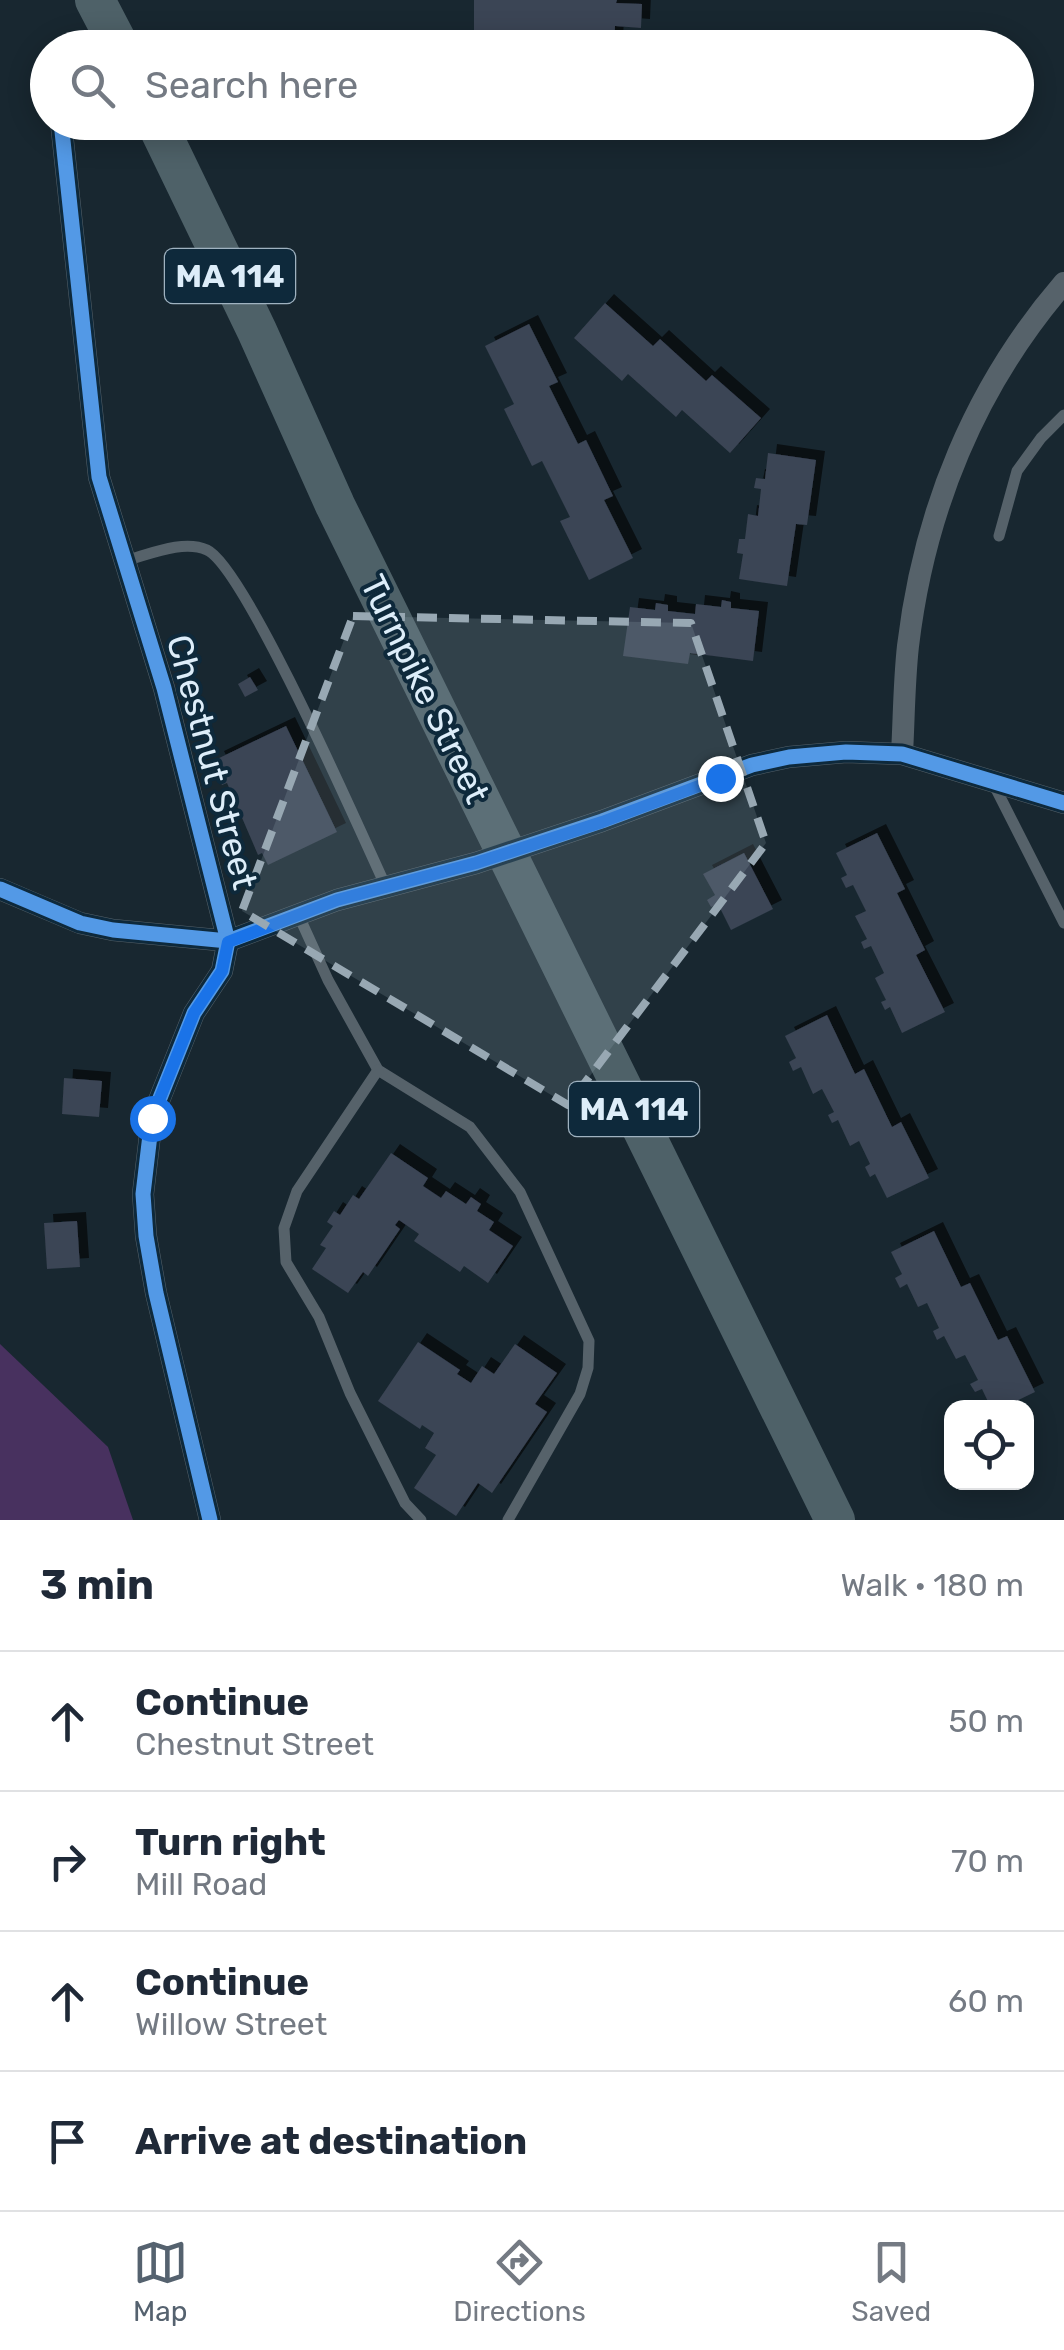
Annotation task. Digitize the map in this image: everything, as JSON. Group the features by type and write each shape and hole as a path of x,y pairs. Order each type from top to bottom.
{"highway":[{"path":"96,0 107,30"},
{"name":"Turnpike Street","path":"165,140 257,331 312,457 835,1520"}],"street":[{"name":"Chestnut Street","path":"63,140 99,477 164,688 228,942 222,971 194,1013 152,1118 143,1194 156,1293 210,1520"},
{"path":"902,754 908,648 927,547 942,496 961,444 992,380 1031,321 1064,283"},
{"path":"0,889 80,923 228,942 298,914 602,822 752,766 788,757 846,752 902,754 1064,803"}],"lane":[{"path":"1000,536 1017,471 1040,438 1064,415"},
{"path":"124,561 188,546 209,550 234,576 304,710 386,888"},
{"path":"992,779 1064,923"},
{"path":"298,914 328,980 378,1070 470,1127 520,1192 590,1341 588,1368 580,1394 508,1520"},
{"path":"378,1070 297,1191 284,1228 286,1262 319,1317 350,1393 405,1503 421,1520"}],"highlighted area":[{"path":"353,616 691,623 766,843 568,1105 242,911"}],"shaded area":[{"path":"0,1344 108,1447 133,1520 0,1520"}],"building":[{"path":"474,0 617,0 616,3 642,4 641,28 474,30"},
{"path":"605,303 653,346 660,339 706,381 712,375 761,418 730,453 682,410 676,417 628,374 622,381 574,338"},
{"path":"529,324 558,382 549,386 578,444 586,440 613,496 604,500 633,558 589,580 560,521 570,517 542,461 532,466 504,409 514,404 485,346"},
{"path":"768,453 816,460 807,525 796,524 787,586 739,579 743,554 737,553 739,539 745,539 748,514 758,516 761,489 754,488 756,478 765,479"},
{"path":"722,600 731,602 731,608 759,611 753,661 690,653 688,664 623,656 630,607 655,610 656,603 668,605 668,611 695,614 696,604 721,607"},
{"path":"250,677 258,690 245,697 238,684"},
{"path":"286,726 337,832 268,865 262,853 258,855 227,783 222,785 217,776 222,774 215,760"},
{"path":"877,833 905,889 897,893 925,950 916,955 945,1012 902,1033 890,1007 885,1010 881,1002 886,1000 875,978 884,973 871,946 864,949 861,942 867,939 855,916 866,911 853,885 846,888 841,878 847,875 836,853"},
{"path":"744,853 773,909 731,930 718,904 711,907 707,900 715,895 703,874"},
{"path":"827,1015 855,1074 864,1069 892,1127 901,1122 929,1178 887,1198 875,1174 870,1177 865,1167 870,1164 859,1141 850,1146 838,1120 832,1123 828,1115 834,1112 822,1089 813,1094 801,1067 793,1071 789,1062 796,1058 785,1036"},
{"path":"64,1078 102,1081 99,1117 62,1114"},
{"path":"391,1153 428,1178 423,1186 441,1198 446,1191 466,1204 471,1197 481,1204 477,1211 494,1222 489,1230 513,1246 488,1283 464,1266 460,1272 414,1241 419,1234 399,1220 395,1225 400,1229 368,1276 363,1272 348,1293 312,1269 326,1248 320,1245 333,1226 327,1222 334,1211 340,1215 353,1195 359,1199"},
{"path":"77,1221 80,1267 47,1269 44,1223"},
{"path":"934,1231 961,1287 970,1283 998,1340 1007,1336 1035,1392 1018,1400 987,1400 982,1389 975,1392 970,1384 978,1380 965,1355 956,1359 944,1336 937,1340 933,1331 939,1328 927,1303 918,1307 907,1284 900,1288 895,1278 902,1274 891,1252"},
{"path":"418,1342 460,1370 457,1374 471,1383 482,1366 494,1374 515,1344 557,1373 535,1404 547,1412 492,1493 478,1483 456,1516 414,1488 436,1455 425,1448 434,1433 422,1425 420,1429 378,1401"}],"cycle path":[{"path":"63,140 99,477 164,688 228,941 222,971 194,1013 152,1118 143,1194 156,1293 210,1520"},
{"path":"0,889 80,923 228,941 337,900 476,863 752,765 789,757 846,752 902,754 1064,803"}],"route":[{"path":"152,1118 194,1013 222,971 228,942 337,900 476,863 720,778"}]}
